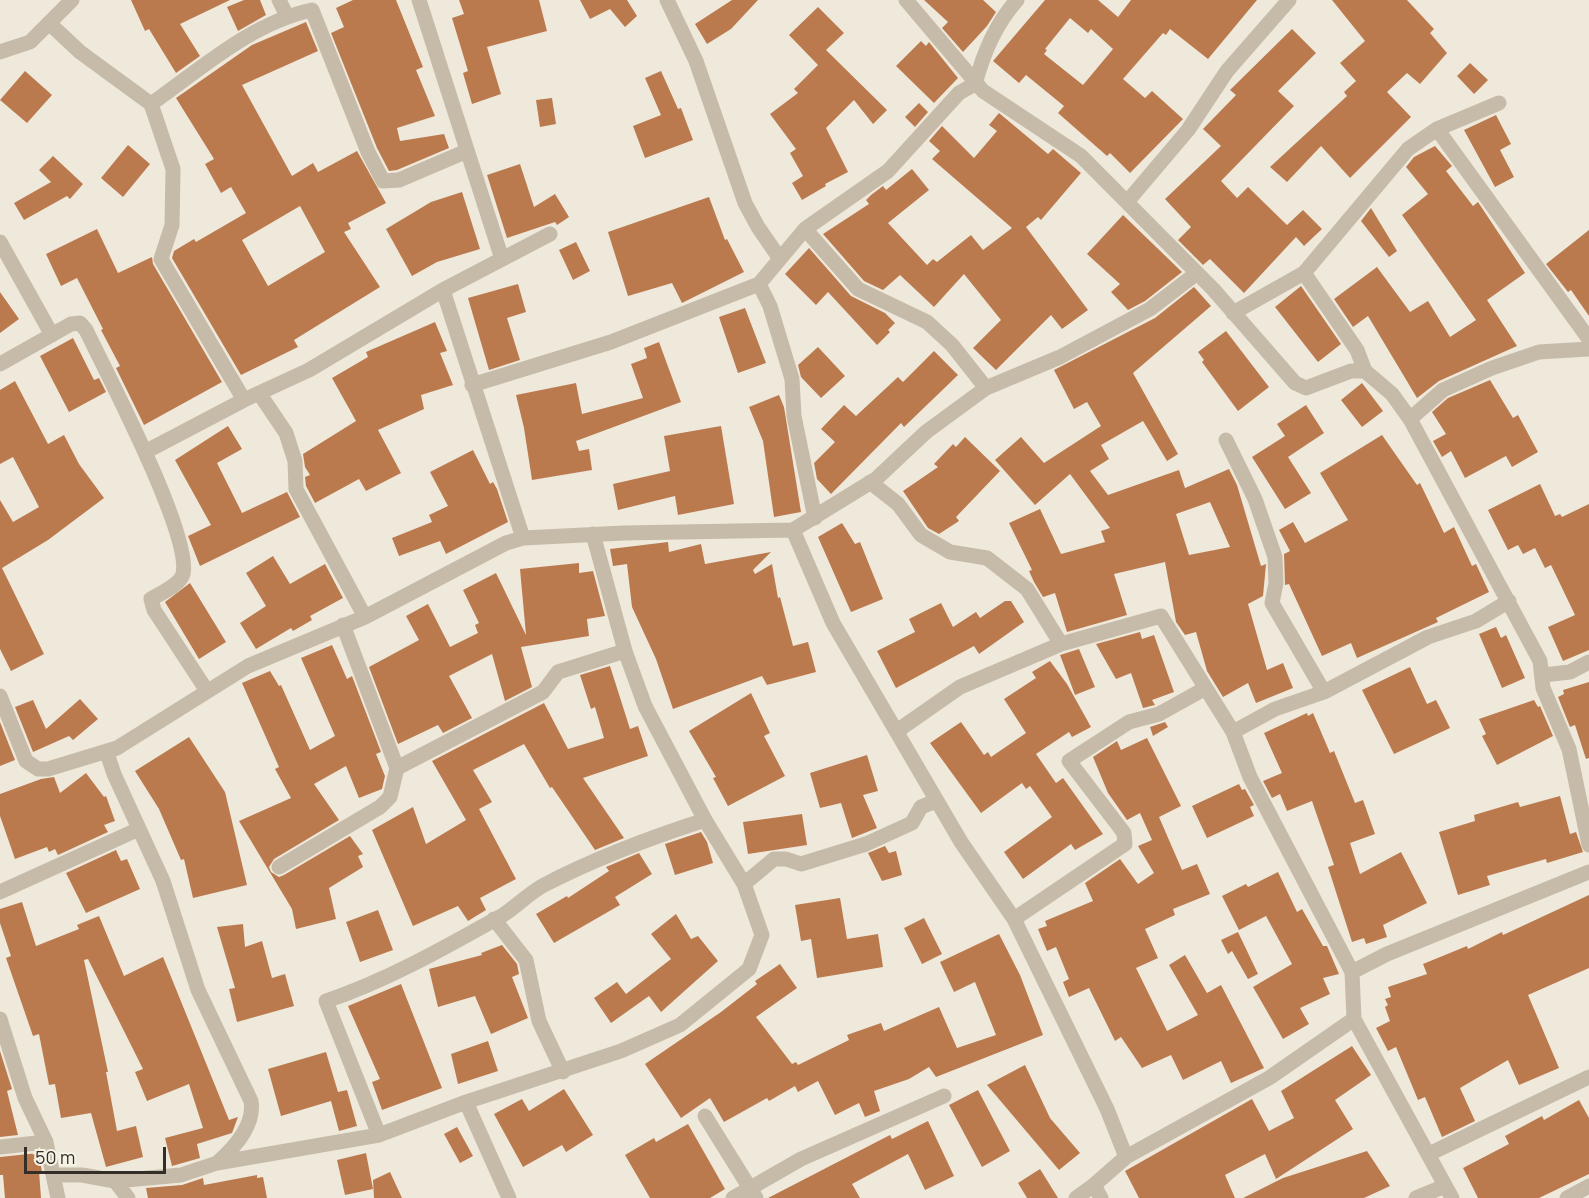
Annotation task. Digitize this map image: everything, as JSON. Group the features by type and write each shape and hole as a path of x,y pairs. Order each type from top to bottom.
{"street":[{"path":"0,52 30,42 72,0"},
{"path":"279,0 287,16"},
{"path":"419,0 444,72 502,259"},
{"path":"667,0 696,61 745,203 780,259"},
{"path":"906,0 975,84 1081,156 1127,201 1197,273 1295,383 1306,388 1351,371 1365,371"},
{"path":"472,385 610,342 759,284 805,229 888,171 959,93 975,84 993,34 1002,17 1017,0"},
{"path":"1127,201 1188,130 1227,71 1289,0"},
{"path":"151,104 243,39 287,16 312,10 368,152 383,181 399,180 467,151"},
{"path":"49,23 80,52 151,104 173,169 172,225 161,259 244,400"},
{"path":"1233,313 1304,273 1408,149 1437,129 1499,103"},
{"path":"1437,129 1589,339"},
{"path":"805,229 858,289 927,322 952,345 986,388"},
{"path":"145,452 244,400 309,370 443,290 550,234"},
{"path":"0,242 52,335"},
{"path":"0,696 26,761 38,769 48,769 107,753 248,666 365,617 440,580 475,559 523,538 592,534 793,530 870,482 926,432 986,388 1060,357 1140,314 1197,273"},
{"path":"1304,273 1357,350 1365,371 1392,394 1410,419 1540,661 1543,688 1569,749 1589,845"},
{"path":"759,284 770,306 792,379 794,416 815,518"},
{"path":"443,290 523,538"},
{"path":"0,364 52,335 80,323 145,452 172,520 184,563 183,576 151,599 154,610 207,691"},
{"path":"1410,419 1443,390 1492,368 1539,352 1589,349"},
{"path":"259,393 286,433 295,461 296,489 365,617"},
{"path":"1226,440 1255,499 1275,557 1276,584 1272,603 1324,692"},
{"path":"870,482 898,504 921,535 950,552 987,558 1027,589 1061,644"},
{"path":"793,530 833,623 960,842 1014,919 1107,1108 1126,1156"},
{"path":"53,1174 82,1175 115,1181 181,1175 217,1163 379,1135 466,1102 621,1052 680,1025 748,969 762,934 744,884 705,820 645,706 625,651 592,534"},
{"path":"1233,732 1275,708 1324,692 1428,637 1476,621 1509,601"},
{"path":"897,731 960,687 1061,644 1161,616 1204,689 1233,732 1250,777 1352,972 1354,1019 1449,1192 1416,1198"},
{"path":"279,867 380,807 390,797 397,768 343,625"},
{"path":"397,768 543,692 558,672 625,651"},
{"path":"1543,675 1570,672 1589,662"},
{"path":"1014,919 1125,844 1124,833 1069,760 1129,722 1159,714 1204,689"},
{"path":"107,753 163,881 198,990 251,1101 253,1113 234,1148 217,1163"},
{"path":"744,884 774,859 786,859 801,864 866,844 912,823 921,807 936,801"},
{"path":"379,1135 326,1001 366,987 503,915 541,886 625,846 705,820"},
{"path":"0,892 139,828"},
{"path":"1352,972 1387,954 1589,872"},
{"path":"494,919 526,960 539,1021 563,1072"},
{"path":"0,1019 25,1098 46,1142 58,1198"},
{"path":"1076,1198 1098,1192 1126,1156 1269,1078 1354,1019"},
{"path":"1429,1154 1589,1077"},
{"path":"733,1198 753,1193 801,1159 944,1096"},
{"path":"466,1102 504,1195"},
{"path":"705,1116 753,1193"},
{"path":"0,1147 17,1143 46,1142"},
{"path":"115,1181 128,1198"},
{"path":"1567,1198 1589,1186"}],"building":[{"path":"131,0 230,0 180,24 200,56 176,73 149,29 145,31"},
{"path":"244,0 260,0 266,15 238,31 227,7"},
{"path":"353,0 396,0 423,67 416,70 435,116 397,128 400,141 444,134 449,148 397,170 389,171 377,148 331,33 344,27 336,8"},
{"path":"459,0 539,0 547,31 487,47 501,94 472,104 463,73 468,71 452,18 464,14"},
{"path":"580,0 627,0 637,16 625,27 610,9 590,19"},
{"path":"732,0 758,0 731,29 707,44 695,24"},
{"path":"924,0 983,0 996,12 987,26 963,52 942,28 948,22"},
{"path":"1045,0 1098,0 1118,17 1131,0 1257,0 1208,59 1170,29 1166,35 1163,33 1123,79 1145,98 1152,91 1183,119 1130,173 1110,153 1107,156 1058,113 1064,106 1026,75 1019,83 993,61","holes":["1070,18 1088,33 1091,29 1113,49 1083,85 1044,54 1047,50 1045,49"]},
{"path":"1332,0 1407,0 1434,29 1430,33 1447,53 1420,84 1407,73 1387,92 1411,117 1350,178 1321,146 1287,182 1270,167 1347,96 1344,92 1356,81 1340,63 1365,41"},
{"path":"818,7 844,33 826,50 887,110 873,124 854,100 826,128 848,172 802,200 792,183 803,176 790,153 796,149 770,114 798,93 794,89 818,65 789,35"},
{"path":"306,22 318,51 242,85 292,176 313,163 318,172 357,151 386,203 348,223 351,229 344,232 380,287 294,340 298,347 241,375 172,258 174,251 194,239 196,242 246,213 231,187 221,193 205,164 214,159 176,98 252,45","holes":["300,206 325,252 268,286 242,240"]},
{"path":"1292,29 1316,53 1278,91 1294,106 1221,181 1237,198 1248,187 1287,225 1303,210 1322,229 1304,246 1296,237 1244,293 1210,259 1203,265 1178,240 1191,227 1165,199 1221,146 1203,129 1236,95 1230,90"},
{"path":"921,41 926,46 929,42 958,78 934,103 896,66"},
{"path":"1470,63 1488,80 1474,94 1457,76"},
{"path":"25,71 52,95 27,123 0,100"},
{"path":"661,71 678,109 681,108 693,140 645,158 633,126 661,115 645,78"},
{"path":"552,98 556,124 540,127 536,100"},
{"path":"919,103 928,112 915,127 905,117"},
{"path":"999,113 1048,154 1053,149 1081,173 1041,220 1038,217 1026,227 1088,310 1062,329 1051,315 996,370 973,348 1001,320 964,274 934,307 900,275 883,290 864,281 823,234 869,204 866,200 883,186 886,190 912,169 929,190 888,223 927,265 933,259 937,262 971,235 983,250 1012,228 932,159 940,151 929,141 942,126 974,158 997,131 989,125"},
{"path":"1496,115 1511,144 1500,150 1514,177 1495,187 1464,130"},
{"path":"128,145 150,164 123,197 101,178"},
{"path":"1435,146 1452,166 1446,171 1473,206 1478,202 1525,273 1487,300 1517,346 1439,381 1417,398 1368,316 1353,327 1334,299 1377,267 1410,312 1428,301 1450,337 1476,320 1402,215 1428,194 1406,167 1414,157"},
{"path":"53,156 83,184 70,199 67,196 24,220 14,203 51,182 39,170"},
{"path":"520,164 534,207 555,194 569,217 557,225 555,222 507,238 487,175"},
{"path":"462,192 480,249 437,262 412,276 386,229 431,202"},
{"path":"709,197 725,240 727,239 744,272 682,303 672,283 628,296 608,232"},
{"path":"1371,208 1397,251 1389,257 1361,221"},
{"path":"1123,215 1182,272 1145,301 1128,310 1111,292 1120,284 1087,254"},
{"path":"97,229 118,273 152,257 153,264 222,382 144,425 116,368 120,366 77,278 61,286 46,254"},
{"path":"1589,230 1589,316 1571,290 1568,292 1546,264"},
{"path":"576,242 590,271 573,280 559,250"},
{"path":"809,248 851,296 885,313 895,323 888,330 890,332 877,345 828,292 816,305 785,274"},
{"path":"518,284 526,312 507,318 520,360 489,370 468,298"},
{"path":"1301,286 1341,344 1318,362 1275,307"},
{"path":"1194,287 1211,306 1133,373 1178,454 1167,461 1143,421 1101,445 1109,459 1090,471 1108,495 1179,470 1185,488 1229,469 1237,485 1261,566 1266,564 1263,596 1248,604 1267,670 1283,663 1293,688 1256,703 1248,683 1223,697 1207,671 1196,632 1185,635 1176,622 1165,562 1114,574 1127,615 1067,632 1055,593 1043,597 1034,582 1029,571 1032,570 1009,523 1040,509 1061,554 1105,542 1101,531 1110,528 1070,474 1035,505 995,460 1021,437 1044,463 1101,426 1087,402 1074,409 1054,370 1155,318","holes":["1210,502 1230,547 1189,555 1176,514"]},
{"path":"0,292 19,319 0,333"},
{"path":"745,308 766,363 738,373 719,317"},
{"path":"435,322 447,351 440,353 453,385 421,395 424,409 378,430 401,473 366,491 359,479 315,503 306,486 305,477 310,475 305,467 303,454 356,421 332,378 368,357 366,352"},
{"path":"1226,331 1269,387 1238,411 1202,362 1204,360 1198,352"},
{"path":"73,338 94,380 99,378 106,392 69,412 40,356"},
{"path":"659,342 681,402 576,441 579,451 589,449 592,470 532,480 516,395 576,383 582,414 643,398 631,364 647,358 644,348"},
{"path":"818,347 845,376 821,398 801,377 798,365"},
{"path":"934,351 958,375 904,427 901,423 831,494 817,479 814,463 835,442 821,429 844,405 856,416 898,377 903,382"},
{"path":"1490,380 1513,418 1518,415 1538,452 1512,467 1506,456 1465,478 1451,451 1442,457 1433,441 1446,434 1432,412 1448,398"},
{"path":"15,381 48,444 64,435 79,464 104,498 48,540 2,568 44,654 11,671 0,649 0,500 13,522 39,507 13,457 0,464 0,390"},
{"path":"1362,383 1383,411 1362,427 1341,400"},
{"path":"779,395 784,407 801,512 774,517 763,441 749,407"},
{"path":"1306,405 1324,433 1288,457 1311,493 1285,509 1252,457 1285,436 1277,424"},
{"path":"228,426 242,449 217,463 242,513 287,492 300,517 200,566 188,536 211,525 175,460"},
{"path":"721,426 734,504 678,515 675,496 618,510 613,484 670,471 664,436"},
{"path":"1382,435 1417,485 1420,483 1444,533 1454,527 1472,566 1476,564 1489,592 1436,618 1438,622 1357,658 1351,643 1322,656 1289,584 1285,585 1284,554 1290,551 1279,530 1293,522 1305,543 1348,520 1320,473"},
{"path":"965,437 1000,471 956,517 959,521 939,534 928,528 903,491 938,467 934,464 953,444 956,447"},
{"path":"473,450 490,484 493,482 497,489 508,522 446,554 440,541 399,556 392,538 432,522 429,515 448,506 430,472"},
{"path":"1540,484 1555,516 1560,514 1562,517 1589,504 1589,650 1563,661 1548,627 1575,615 1551,565 1545,568 1535,548 1523,554 1518,545 1508,550 1488,510"},
{"path":"842,523 855,544 860,542 883,599 851,612 818,537"},
{"path":"668,542 669,552 701,544 705,564 771,552 753,570 755,574 772,564 778,598 780,597 793,646 808,642 816,672 767,685 762,676 673,709 656,659 632,607 627,564 613,566 610,549"},
{"path":"273,556 290,584 325,564 343,598 310,616 312,620 293,631 291,628 256,649 240,623 266,606 246,573"},
{"path":"579,563 579,573 593,571 605,616 587,619 589,636 521,647 532,687 505,701 492,654 449,676 472,718 443,733 438,725 398,744 369,667 419,640 406,616 428,604 450,647 478,633 475,625 479,623 463,590 496,573 526,635 520,569"},
{"path":"190,583 226,642 199,659 165,602"},
{"path":"1005,601 1011,601 1024,622 979,654 974,646 896,688 877,651 915,632 909,619 941,603 953,627 976,612 980,618"},
{"path":"1496,627 1501,638 1506,635 1525,678 1502,688 1479,634"},
{"path":"1140,632 1142,639 1154,635 1174,692 1152,700 1155,705 1143,708 1131,673 1116,679 1096,644"},
{"path":"332,645 347,679 352,676 381,752 376,754 385,776 382,789 359,798 346,766 314,784 339,820 274,859 269,867 271,872 279,877 284,875 350,836 363,854 358,856 363,867 329,888 336,919 296,929 292,909 239,821 291,798 275,769 279,767 242,683 270,671 279,686 281,685 310,750 335,736 301,658"},
{"path":"1079,649 1095,687 1075,695 1060,655"},
{"path":"1050,661 1067,684 1091,727 1072,737 1069,732 1036,754 1056,783 1063,778 1103,834 1075,850 1071,844 1023,879 1004,852 1052,817 1030,786 1026,789 1022,783 981,813 930,743 961,722 984,755 988,752 991,757 1026,733 1004,699 1036,678 1032,672"},
{"path":"610,666 630,729 638,726 648,756 583,778 624,838 595,850 552,787 550,788 524,744 473,770 492,802 479,809 516,879 480,898 486,910 468,921 458,906 413,926 372,830 413,807 426,844 466,820 432,761 544,703 568,749 604,738 595,707 591,709 580,675"},
{"path":"1410,667 1427,704 1436,700 1450,728 1394,754 1362,690"},
{"path":"1589,682 1589,758 1586,759 1575,725 1570,727 1558,697 1564,694 1563,690"},
{"path":"751,693 770,733 764,736 785,776 728,806 713,778 716,777 689,731"},
{"path":"80,699 98,719 73,740 69,736 33,752 15,707 33,700 46,729"},
{"path":"1534,700 1538,707 1540,706 1553,736 1497,765 1482,736 1486,734 1479,719"},
{"path":"1307,713 1308,716 1313,713 1330,753 1334,751 1355,803 1363,800 1375,834 1350,843 1360,874 1401,852 1427,903 1383,925 1387,937 1366,944 1364,938 1352,942 1328,867 1334,865 1312,801 1287,811 1280,794 1272,798 1263,781 1282,773 1264,733"},
{"path":"0,722 15,760 0,766"},
{"path":"1165,722 1168,727 1153,736 1150,727"},
{"path":"189,737 225,792 247,885 193,898 184,859 181,860 159,809 135,771"},
{"path":"1147,738 1181,806 1159,817 1182,870 1197,864 1210,894 1173,909 1175,915 1145,929 1158,958 1136,968 1167,1031 1198,1015 1169,965 1185,955 1207,993 1221,985 1264,1068 1231,1083 1221,1061 1183,1080 1171,1055 1142,1068 1121,1037 1115,1041 1089,988 1069,997 1063,982 1069,979 1056,947 1047,951 1038,929 1047,926 1045,921 1093,901 1085,883 1120,859 1138,884 1154,873 1138,846 1152,840 1140,813 1127,820 1108,793 1093,757 1117,741 1121,750"},
{"path":"867,755 878,791 863,795 877,828 852,838 841,803 820,808 810,773"},
{"path":"86,773 104,797 106,796 115,821 104,825 108,832 58,855 55,849 49,852 47,847 15,859 0,816 0,794 41,779 54,777 60,793"},
{"path":"1239,784 1242,790 1245,789 1254,805 1250,807 1254,816 1207,838 1192,806"},
{"path":"1560,796 1570,834 1576,832 1583,852 1547,863 1546,859 1487,876 1490,885 1458,895 1439,832 1475,821 1474,815 1518,802 1520,807"},
{"path":"802,814 807,845 748,854 743,822"},
{"path":"701,832 707,842 713,863 675,875 665,844"},
{"path":"885,846 889,853 896,851 902,875 882,881 868,853"},
{"path":"116,850 121,861 127,859 140,889 86,913 66,873"},
{"path":"639,853 652,874 615,897 620,905 554,943 536,914 567,896 568,898 609,871 606,867"},
{"path":"1278,872 1297,912 1302,909 1323,946 1327,946 1339,974 1323,978 1330,994 1300,1008 1309,1024 1283,1039 1253,987 1292,964 1266,916 1239,930 1222,896 1246,884 1248,887"},
{"path":"1589,895 1589,968 1528,995 1559,1068 1519,1085 1508,1060 1460,1088 1475,1121 1442,1137 1425,1097 1418,1100 1396,1047 1388,1051 1376,1028 1390,1021 1385,1007 1388,1005 1385,999 1391,997 1388,987 1427,974 1423,964 1467,946 1468,949 1502,932 1503,935"},
{"path":"840,898 847,939 878,934 883,967 817,978 811,939 801,941 795,905"},
{"path":"22,902 36,946 79,929 77,925 99,916 124,976 163,957 229,1120 238,1117 232,1133 197,1144 200,1158 172,1166 165,1138 203,1128 189,1084 147,1101 135,1072 143,1069 88,959 84,960 108,1072 106,1072 117,1131 136,1126 143,1157 106,1167 91,1113 61,1118 55,1084 49,1085 39,1034 33,1036 6,958 11,956 0,923 0,909"},
{"path":"378,910 393,950 360,962 346,922"},
{"path":"676,914 691,939 698,936 718,961 661,1012 649,996 611,1023 594,998 617,982 626,994 671,959 651,934"},
{"path":"924,918 942,954 922,964 904,928"},
{"path":"243,924 245,947 262,941 272,978 285,974 294,1006 237,1022 229,989 235,988 217,927"},
{"path":"1238,932 1258,974 1248,979 1232,951 1228,954 1221,940"},
{"path":"999,934 1020,975 1043,1035 936,1077 929,1067 909,1079 874,1091 880,1111 865,1117 859,1103 835,1115 818,1081 798,1092 795,1086 769,1101 767,1098 724,1122 710,1098 681,1118 645,1064 721,1012 757,984 755,981 780,964 797,988 756,1017 792,1064 796,1062 798,1065 849,1040 847,1035 881,1023 884,1031 939,1007 957,1048 996,1035 975,982 954,992 940,962"},
{"path":"502,945 517,964 519,974 512,977 528,1018 491,1034 475,996 438,1007 429,969 482,955 481,953"},
{"path":"401,984 442,1088 382,1110 372,1082 380,1079 348,1006"},
{"path":"488,1041 498,1071 458,1084 451,1054"},
{"path":"1352,1046 1371,1075 1335,1100 1353,1129 1276,1179 1265,1154 1225,1175 1235,1198 1139,1198 1125,1171 1252,1099 1269,1131 1294,1118 1281,1091"},
{"path":"0,1051 12,1089 7,1091 18,1135 0,1137"},
{"path":"326,1052 338,1092 347,1090 357,1126 339,1131 331,1101 281,1116 268,1069"},
{"path":"1025,1065 1050,1118 1080,1153 1059,1170 987,1085"},
{"path":"564,1089 593,1135 566,1152 562,1145 523,1167 494,1114 522,1099 529,1111"},
{"path":"978,1090 1010,1151 982,1167 949,1105"},
{"path":"1579,1100 1589,1118 1589,1174 1539,1198 1478,1198 1463,1168 1509,1144 1505,1136 1542,1116 1544,1120"},
{"path":"928,1121 954,1176 925,1190 908,1154 852,1184 860,1198 768,1198 890,1135 892,1139"},
{"path":"688,1124 725,1189 710,1198 650,1198 625,1155 654,1138 656,1142"},
{"path":"457,1127 473,1156 460,1163 444,1134"},
{"path":"1367,1151 1390,1186 1364,1198 1243,1198 1283,1178"},
{"path":"38,1153 42,1171 39,1171 41,1198 5,1198 3,1175 0,1175 0,1157"},
{"path":"366,1153 373,1189 345,1195 337,1160"},
{"path":"1040,1169 1058,1198 1027,1198 1018,1183"},
{"path":"390,1172 402,1198 374,1198 373,1180"},
{"path":"257,1175 257,1178 263,1177 267,1198 148,1198 146,1188 182,1185 203,1178 204,1185"}]}
